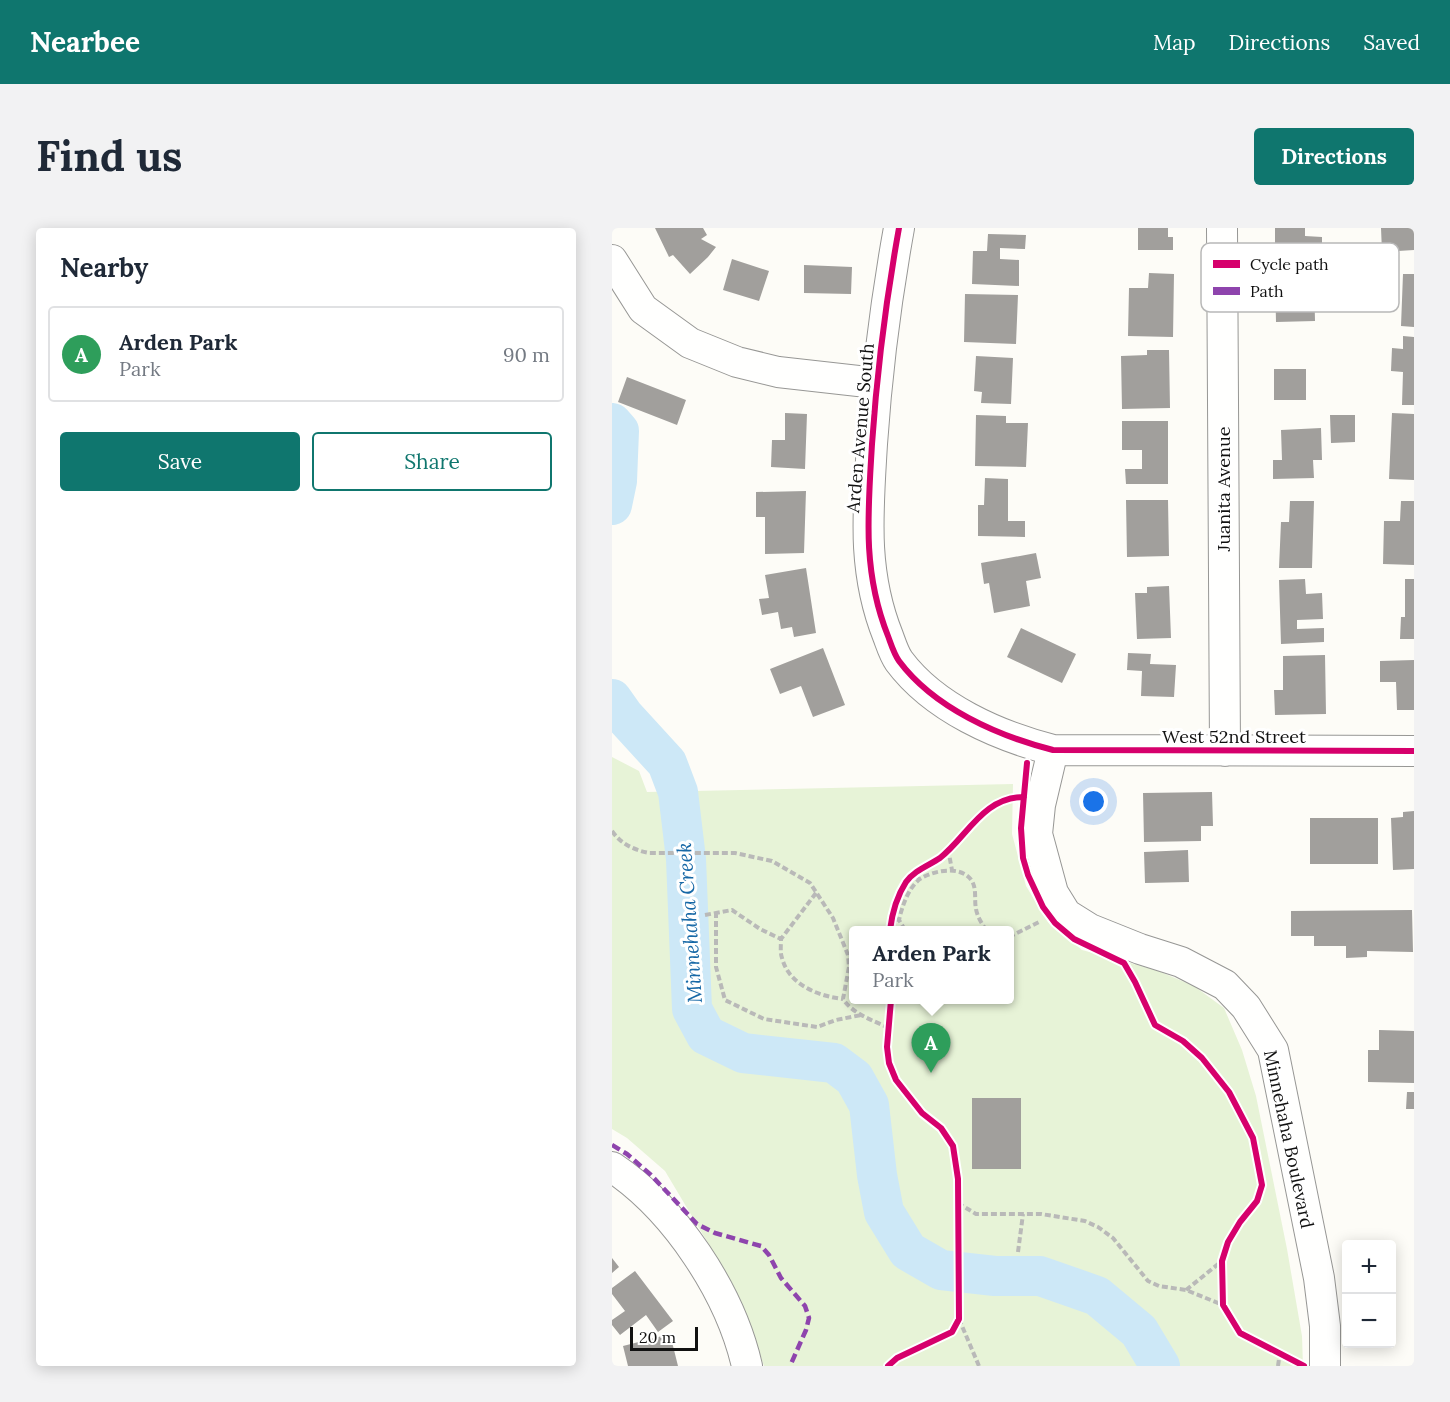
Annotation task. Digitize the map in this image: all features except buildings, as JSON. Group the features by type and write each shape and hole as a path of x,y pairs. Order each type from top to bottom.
{"street":[{"name":"Arden Avenue South","path":"899,228 876,383 867,516 869,566 880,614 897,660 926,690 956,713 1033,745 1053,750"},
{"name":"Juanita Avenue","path":"1222,228 1222,243"},
{"path":"612,260 643,309 690,343 736,362 778,372 876,383"},
{"name":"Juanita Avenue","path":"1222,312 1225,751"},
{"name":"West 52nd Street","path":"1053,750 1414,751"},
{"name":"Minnehaha Boulevard","path":"1053,750 1040,805 1037,834 1053,893 1066,914 1090,929 1181,962 1225,985 1246,1006 1274,1050 1319,1278 1325,1326 1325,1366"},
{"path":"612,1167 662,1211 696,1254 724,1301 747,1366"}],"path":[{"path":"612,831 624,843 638,851 735,853 772,861 793,871 810,883 833,918 848,955 849,967 843,999 847,1005 861,1015 887,1027"},
{"path":"941,857 954,842"},
{"path":"948,849 952,870"},
{"path":"902,926 896,919 896,904 906,882 923,868"},
{"path":"891,926 920,880 952,870 967,875 974,884 976,911 984,926"},
{"path":"914,874 920,880"},
{"path":"816,893 781,939 782,958 798,982 809,991 826,997 843,999"},
{"path":"705,915 732,910 760,929 781,939"},
{"path":"716,912 716,967 725,1000 764,1019 817,1027 861,1015"},
{"path":"1014,935 1050,917"},
{"path":"887,1037 889,1019"},
{"path":"958,1195 958,1214"},
{"path":"958,1203 976,1214 1041,1214 1085,1221 1113,1238 1148,1281 1159,1286 1186,1290 1222,1305"},
{"path":"1018,1252 1023,1214"},
{"path":"1222,1272 1225,1251"},
{"path":"1186,1290 1222,1261"},
{"path":"1222,1294 1222,1305 1228,1314"},
{"path":"959,1307 959,1319 979,1366"},
{"path":"955,1326 959,1319"},
{"path":"1270,1347 1290,1357"},
{"path":"1278,1366 1280,1352"}],"green space":[{"path":"612,757 639,771 647,792 1013,784 1012,834 1026,886 1048,922 1082,950 1156,970 1194,986 1224,1008 1242,1050 1256,1096 1287,1249 1302,1336 1303,1366 764,1366 746,1313 724,1270 665,1171 627,1138 612,1129"}],"waterway":[{"name":"Minnehaha Creek","path":"612,423 619,431 617,481 612,505"},
{"name":"Minnehaha Creek","path":"612,699 624,716 667,763 678,792 686,859 692,1009 706,1035 743,1053 834,1063 854,1078 869,1105 884,1212 908,1251 941,1270 995,1276 1040,1276 1097,1296 1139,1331 1160,1366"}],"marked path":[{"path":"612,1145 627,1154 651,1175 697,1224 715,1233 761,1246 769,1255 781,1278 805,1306 809,1318 790,1366"}],"cycle path":[{"path":"899,228 876,390 868,517 870,565 880,612 891,646 899,661 913,678 930,693 968,718 1011,737 1053,750 1414,751"},
{"path":"1027,763 1021,828 1023,858 1043,907 1055,923 1074,939 1124,963 1155,1025 1183,1041 1202,1058 1229,1092 1253,1138 1262,1185 1257,1201 1228,1242 1222,1261 1223,1305 1240,1333 1304,1366"},
{"path":"891,926 898,899 910,878 940,858 987,811 1010,799 1024,797"},
{"path":"888,1366 897,1358 952,1332 959,1319 958,1179 953,1146 941,1128 922,1113 896,1080 889,1063 887,1047 891,1004"}],"place":[{"name":"Arden Park","path":"931,1073"}]}
